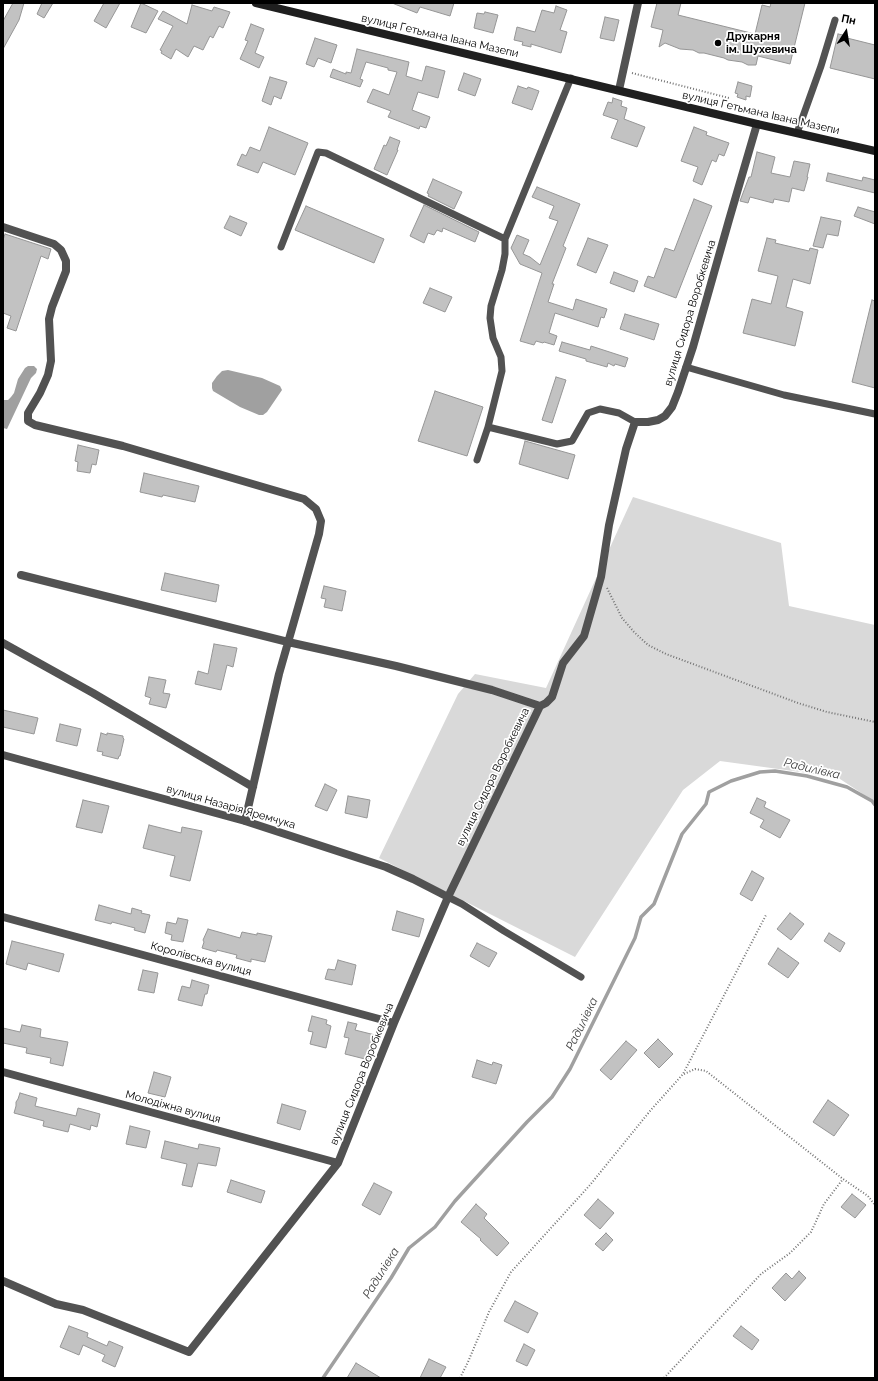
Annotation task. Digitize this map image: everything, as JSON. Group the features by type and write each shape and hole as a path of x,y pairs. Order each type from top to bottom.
{"main road":[{"name":"вулиця Гетьмана Івана Мазепи","path":"256,3 757,124 875,150"}],"street":[{"path":"619,90 638,3"},
{"name":"вулиця Сидора Воробкевича","path":"3,1282 56,1304 82,1310 189,1352 338,1163 394,1023 448,897 540,706 552,697 563,663 584,636 601,576 611,517 626,449 635,422 658,420 666,416 672,407 693,347 757,124"},
{"path":"3,227 54,244 61,250 66,261 66,272 52,307 49,319 51,361 48,375 40,393 28,413 28,421 35,425 122,446 304,499 316,509 321,521 319,534 279,674 245,821"},
{"path":"21,575 288,642 492,690 540,706"},
{"path":"3,643 253,787"},
{"name":"вулиця Назарія Яремчука","path":"3,755 245,821 386,867 414,879 448,897"},
{"name":"Королівська вулиця","path":"3,916 394,1023"},
{"name":"Молодіжна вулиця","path":"3,1072 338,1163"}],"lane":[{"path":"797,133 821,66 835,20"},
{"path":"477,460 488,427 502,371 501,356 493,338 490,306 504,259 505,239 571,78"},
{"path":"281,247 318,152 326,153 505,239"},
{"path":"686,367 784,395 875,414"},
{"path":"488,427 557,444 572,441 588,413 600,409 619,413 635,422"},
{"path":"448,897 581,977"}],"path":[{"path":"623,71 729,98"},
{"path":"601,576 622,618 648,645 666,654 798,703 827,712 875,722"},
{"path":"460,1378 490,1312 511,1272 590,1185 650,1111 683,1074 766,915"},
{"path":"683,1074 695,1070 706,1071 843,1179 868,1196 875,1205"},
{"path":"664,1378 761,1274 790,1253 811,1232 824,1204 843,1179"}],"shaded area":[{"path":"28,366 34,366 37,369 36,373 31,378 7,429 3,428 3,400 8,400 14,393 18,379"},
{"path":"228,370 262,378 280,386 282,390 267,412 263,415 259,415 240,407 213,391 212,383 217,376 222,371"},
{"path":"633,497 781,543 789,606 875,625 875,802 837,777 720,761 683,790 575,957 379,858 458,694 475,674 546,688"}],"building":[{"path":"13,3 24,3 19,20 3,49 3,21"},
{"path":"42,3 53,3 44,18 37,14"},
{"path":"104,3 120,3 106,28 94,21"},
{"path":"141,3 158,11 146,33 131,27"},
{"path":"392,3 454,3 450,16 420,7 417,13"},
{"path":"657,3 681,3 678,15 755,34 762,5 770,7 771,3 805,3 790,64 758,56 756,65 748,65 742,62 699,53 693,50 680,49 665,43 659,47 663,30 651,27"},
{"path":"192,5 212,11 214,7 230,12 223,28 219,26 213,38 210,36 203,50 194,46 188,57 176,49 171,59 161,53 162,51 160,50 173,26 158,19 163,11 187,24"},
{"path":"556,6 567,10 560,30 567,32 561,53 531,44 531,47 522,45 523,42 514,40 517,27 535,32 542,10 554,13"},
{"path":"485,12 498,15 493,33 474,28 477,13 484,14"},
{"path":"605,17 619,20 614,41 600,38"},
{"path":"251,24 264,29 255,53 264,57 259,68 240,59 248,41 245,40"},
{"path":"838,34 848,36 847,38 875,45 875,79 830,68"},
{"path":"315,38 337,45 331,63 318,58 314,67 306,64"},
{"path":"357,49 409,62 406,76 422,81 426,66 445,71 438,98 418,92 412,110 430,117 426,128 420,126 419,129 388,117 391,111 367,102 373,89 389,95 397,72 366,62 360,79 363,80 360,87 330,77 333,69 346,74 346,72 351,73"},
{"path":"464,73 481,79 475,96 458,90"},
{"path":"270,77 287,82 281,99 274,96 271,105 262,101"},
{"path":"738,82 752,86 750,97 746,96 746,100 737,97 738,94 735,93"},
{"path":"518,86 527,89 528,87 539,91 532,110 512,103"},
{"path":"613,98 622,101 621,106 627,108 624,119 645,127 637,147 611,138 618,120 603,115 608,102 612,103"},
{"path":"269,127 308,143 295,175 263,162 258,173 237,165 242,154 246,156 250,147 260,151"},
{"path":"694,127 707,132 706,135 729,143 724,156 719,154 716,162 712,160 702,185 693,181 698,167 681,161"},
{"path":"390,137 400,141 398,150 387,175 374,169 384,145 386,146"},
{"path":"757,152 775,157 771,173 790,177 794,161 810,164 804,191 792,188 789,202 774,199 773,203 750,197 748,203 740,201 749,177 751,177"},
{"path":"828,173 862,181 863,177 875,180 875,193 826,181"},
{"path":"433,179 462,192 454,209 428,196 429,194 427,193"},
{"path":"537,187 580,204 563,246 566,248 552,284 554,284 548,302 573,310 576,299 607,309 604,318 601,317 598,327 555,313 549,333 557,336 554,345 536,341 534,345 520,341 542,273 520,264 511,248 517,235 529,240 523,254 530,257 540,265 558,221 549,218 554,206 532,197"},
{"path":"694,199 712,206 676,298 644,286 648,276 654,278 665,248 674,251"},
{"path":"424,205 479,232 475,242 443,228 442,232 437,230 434,235 428,233 424,243 410,236"},
{"path":"306,206 384,239 374,263 295,230"},
{"path":"858,207 875,212 875,224 854,216"},
{"path":"230,216 247,223 241,236 224,228"},
{"path":"821,217 841,221 838,236 827,234 823,248 813,246"},
{"path":"5,234 51,249 48,259 41,256 16,331 7,328 11,316 3,313 3,240"},
{"path":"588,238 608,245 596,273 577,265"},
{"path":"767,238 776,240 775,243 809,251 810,248 818,250 810,284 793,279 786,307 803,312 795,346 743,333 752,299 771,304 778,276 758,271"},
{"path":"614,272 638,281 634,292 610,283"},
{"path":"430,288 452,297 445,312 423,303"},
{"path":"872,300 875,301 875,388 852,382"},
{"path":"625,314 659,324 654,340 620,329"},
{"path":"562,342 590,350 591,346 628,358 625,367 615,364 614,366 608,363 607,367 559,351"},
{"path":"556,377 566,380 552,423 542,420"},
{"path":"435,391 483,407 467,456 418,441"},
{"path":"525,441 575,455 568,479 519,464"},
{"path":"78,445 99,450 96,465 92,464 90,473 77,471 78,462 75,461"},
{"path":"144,473 199,486 195,502 140,492"},
{"path":"165,573 219,585 216,602 161,590"},
{"path":"324,586 346,591 342,611 324,607 326,599 321,598"},
{"path":"214,644 237,648 233,667 227,665 221,690 195,684 198,671 208,674"},
{"path":"149,677 166,680 163,693 170,694 166,708 149,704 151,698 145,696"},
{"path":"3,710 38,718 34,734 3,727"},
{"path":"60,724 81,729 77,746 56,741"},
{"path":"101,733 123,736 124,739 118,759 102,755 103,752 97,751"},
{"path":"325,784 337,790 327,811 315,806"},
{"path":"348,796 370,800 367,818 345,813"},
{"path":"757,798 766,802 764,807 790,820 780,838 760,827 764,820 750,813"},
{"path":"83,800 109,806 102,833 76,827"},
{"path":"149,825 181,833 182,827 202,831 190,881 170,876 175,856 143,848"},
{"path":"752,871 764,878 752,901 740,894"},
{"path":"99,905 131,914 132,908 142,911 141,913 150,915 145,933 134,930 135,928 112,922 111,924 95,920"},
{"path":"397,911 424,919 419,937 392,930"},
{"path":"790,913 804,924 791,940 777,929"},
{"path":"178,918 188,920 183,942 171,940 172,935 165,933 167,922 176,924"},
{"path":"208,929 240,938 242,932 272,936 265,962 251,959 251,962 236,958 237,955 202,948 204,942 203,940"},
{"path":"829,933 845,943 840,952 824,941"},
{"path":"12,941 64,954 59,972 28,963 26,970 6,964"},
{"path":"477,943 497,953 489,967 470,956"},
{"path":"778,948 799,963 788,978 768,964"},
{"path":"338,960 356,965 352,985 325,979 328,969 335,970"},
{"path":"143,970 158,973 154,993 138,990"},
{"path":"192,980 209,985 202,1006 178,1000 182,986 190,988"},
{"path":"312,1016 327,1020 326,1024 331,1026 326,1048 310,1044 313,1032 308,1031"},
{"path":"348,1022 357,1024 355,1030 375,1035 369,1060 345,1054 349,1038 344,1037"},
{"path":"22,1025 41,1029 40,1037 68,1042 63,1066 50,1063 51,1058 26,1053 27,1048 3,1043 3,1028 20,1032"},
{"path":"658,1039 673,1054 659,1068 644,1053"},
{"path":"626,1041 637,1050 611,1080 600,1070"},
{"path":"477,1060 492,1065 493,1062 502,1065 496,1084 472,1077"},
{"path":"154,1072 171,1077 165,1097 148,1093"},
{"path":"20,1093 37,1098 35,1106 76,1116 78,1108 100,1114 97,1127 91,1125 90,1130 70,1124 68,1132 43,1126 44,1121 14,1113 16,1102"},
{"path":"828,1100 849,1115 834,1136 813,1122"},
{"path":"282,1104 306,1111 300,1130 277,1123"},
{"path":"130,1126 150,1131 146,1148 126,1144"},
{"path":"165,1141 198,1149 199,1144 220,1148 216,1166 198,1163 192,1187 182,1185 187,1164 161,1158"},
{"path":"231,1180 265,1191 261,1203 227,1192"},
{"path":"374,1183 392,1192 380,1215 362,1205"},
{"path":"852,1194 866,1205 855,1218 841,1207"},
{"path":"598,1199 614,1213 600,1229 584,1215"},
{"path":"476,1204 487,1214 484,1218 509,1243 497,1256 480,1240 481,1239 461,1222"},
{"path":"606,1233 613,1240 603,1251 595,1244"},
{"path":"799,1271 806,1278 785,1301 772,1288 786,1273 792,1279"},
{"path":"515,1301 538,1313 528,1333 504,1321"},
{"path":"69,1326 88,1333 87,1337 107,1346 109,1341 123,1347 115,1367 102,1361 105,1355 83,1345 79,1355 60,1347"},
{"path":"741,1326 759,1340 752,1350 733,1336"},
{"path":"524,1344 535,1350 527,1366 516,1361"},
{"path":"429,1359 446,1367 440,1378 420,1378"},
{"path":"356,1363 381,1378 347,1378"}],"waterway":[{"name":"Радилівка","path":"323,1378 391,1278 409,1248 435,1227 455,1201 527,1122 552,1097 570,1069 635,938 641,917 654,904 682,834 706,804 709,792 731,781 760,772 775,771 807,776 847,787 872,801 875,805"}],"place":[{"name":"Друкарня ім. Шухевича","path":"718,43"}]}
